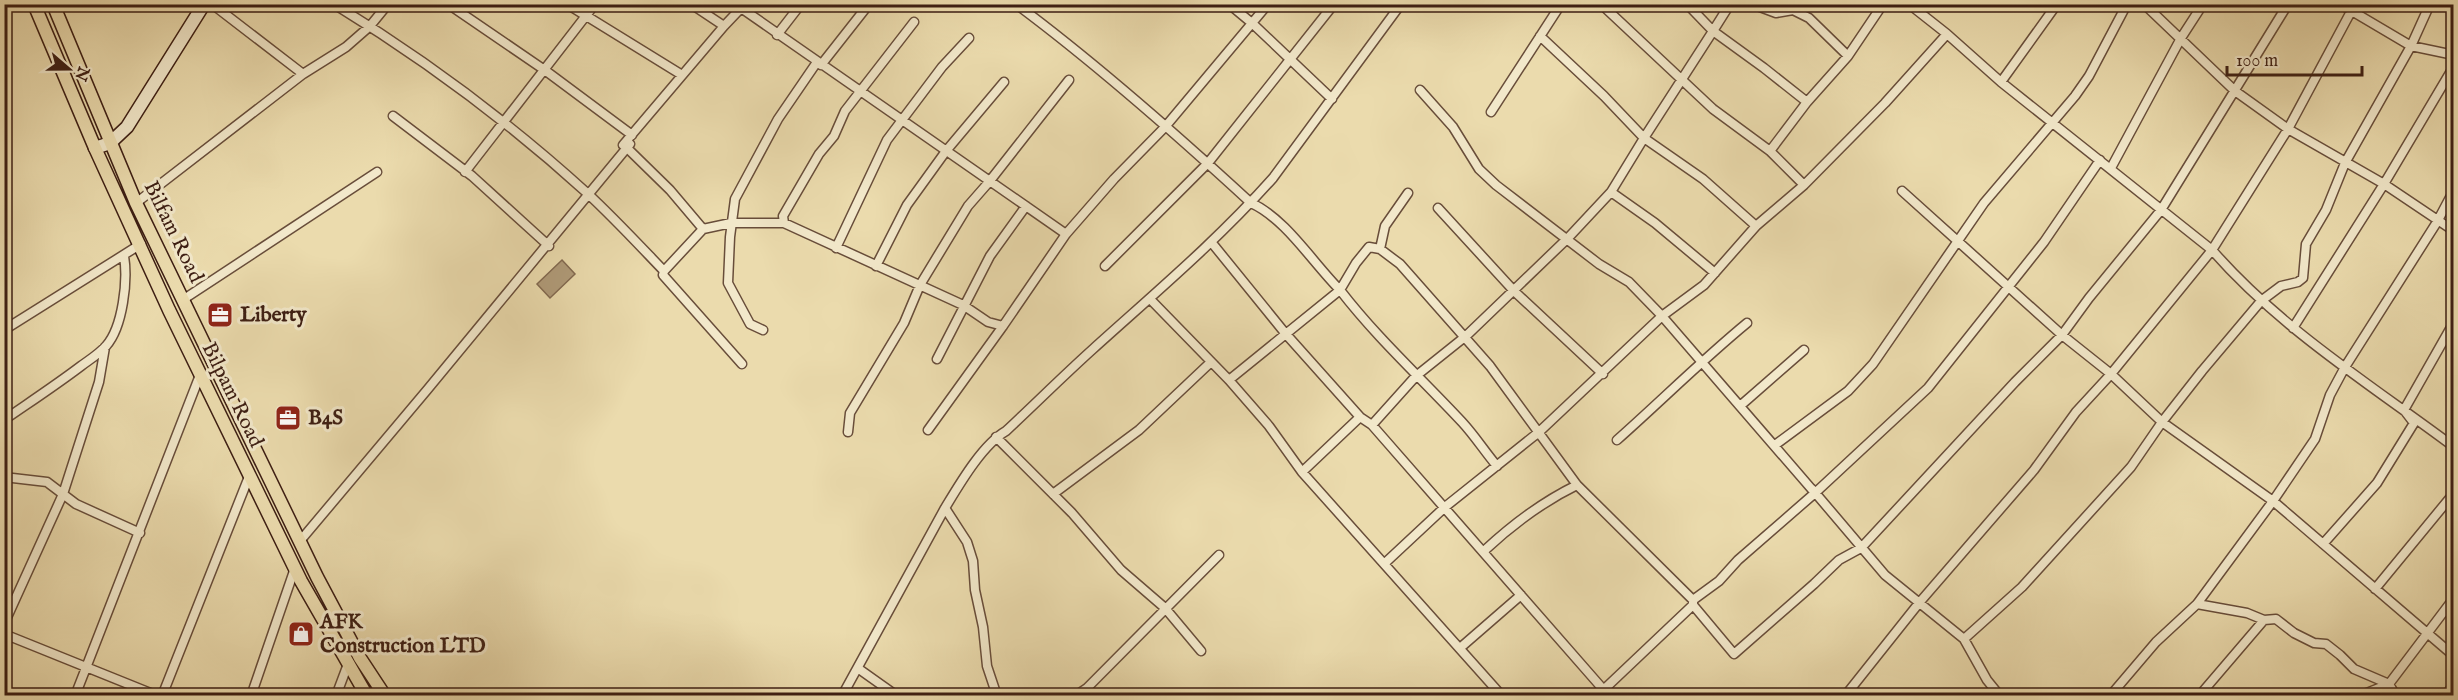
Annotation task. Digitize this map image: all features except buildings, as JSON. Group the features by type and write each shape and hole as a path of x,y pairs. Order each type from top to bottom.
{"main road":[{"name":"Bilpam Road","path":"34,4 95,148 200,375 295,567 367,696"},
{"name":"Bilfam Road","path":"53,4 136,203 300,541 360,658 385,696"},
{"path":"95,148 110,143 127,127 204,4"}],"street":[{"path":"212,4 303,74"},
{"path":"334,4 370,26 504,123 588,194 664,271 663,275 742,364"},
{"path":"136,203 303,74 346,47 370,26 388,4"},
{"path":"448,4 546,70 629,141 703,229"},
{"path":"567,4 586,18 682,75"},
{"path":"465,172 595,4"},
{"path":"691,4 724,26"},
{"path":"777,35 801,4"},
{"path":"763,330 750,324 728,283 731,223 735,199 778,119 819,64 869,4"},
{"path":"1016,4 1052,31 1208,163 1251,203 1265,209 1284,226 1360,316 1464,424 1497,466"},
{"path":"1230,4 1332,99"},
{"path":"928,430 1066,234 1114,179 1165,127 1268,4"},
{"path":"1105,266 1208,163 1334,4"},
{"path":"842,696 859,669 908,572 945,508 959,485 996,437 1006,431 1091,350 1212,243 1251,203 1274,178 1401,4"},
{"path":"1491,112 1561,4"},
{"path":"1601,4 1680,80 1729,123 1770,151 1804,185"},
{"path":"1687,4 1713,31 1807,102"},
{"path":"1372,425 1416,376 1466,336 1514,291 1611,192 1730,4"},
{"path":"1752,4 1776,13 1793,10 1809,18 1848,56"},
{"path":"1770,151 1807,102 1848,56 1883,4"},
{"path":"1909,4 2001,82 2112,168 2212,250 2241,284 2293,328 2454,447"},
{"path":"2001,82 2057,4"},
{"path":"1775,445 1840,398 1873,364 1957,241 2009,171 2053,122 2089,76 2127,4"},
{"path":"2144,4 2235,91 2288,129 2384,184 2454,231"},
{"path":"2112,168 2181,38 2203,4"},
{"path":"1229,380 1340,290 1356,262 1368,247 1380,249 1400,264 1466,336 1577,485 1693,602 1734,654 1839,560 1862,548 2014,382 2062,335 2089,298 2161,210 2288,4"},
{"path":"2340,4 2353,9 2411,46 2454,55"},
{"path":"1964,639 2022,587 2131,467 2162,422 2261,301 2281,286 2298,282 2303,278 2306,244 2326,210 2345,163 2411,46 2430,4"},
{"path":"300,541 428,390 682,75 743,7 777,35 1066,234"},
{"path":"1845,696 1919,603 2034,470 2076,412 2111,374 2212,250 2288,129 2353,9"},
{"path":"784,223 783,216 819,154 834,135 845,111 914,22"},
{"path":"1385,563 1444,507 1539,432 1662,316 1704,285 1756,226 1804,185 1885,103 1947,34"},
{"path":"1540,36 1604,96 1644,138 1703,179 1756,226"},
{"path":"836,248 887,140 942,67 969,38"},
{"path":"2293,328 2384,184 2454,66"},
{"path":"848,432 850,413 904,323 920,285 968,206 1069,80"},
{"path":"876,266 908,205 946,151 1004,82"},
{"path":"1420,90 1453,127 1479,169 1496,185 1599,264 1629,282 1701,360 1815,493"},
{"path":"393,116 465,172 549,246"},
{"path":"588,194 629,141"},
{"path":"1212,243 1285,333 1360,417 1372,425 1521,595 1603,693 1693,602 1719,581 1738,560 1815,493 1928,388 2044,242 2100,160"},
{"path":"184,299 377,172"},
{"path":"2110,696 2156,642 2197,604 2273,501 2315,439 2330,395 2345,367 2438,222 2454,190"},
{"path":"1902,191 2062,335 2111,374 2162,422 2273,501 2454,656"},
{"path":"1611,192 1715,273"},
{"path":"1380,249 1385,226 1408,193"},
{"path":"937,358 990,256 1026,206"},
{"path":"1438,208 1514,291 1603,374"},
{"path":"664,271 703,229 731,223 784,223 963,305 988,322 1003,326"},
{"path":"4,330 141,244"},
{"path":"4,624 63,494 99,382 105,347 115,330 121,309 126,282 124,256"},
{"path":"1150,299 1229,380 1269,426 1302,472 1502,696"},
{"path":"1662,316 1885,575 1964,639 1987,680 2000,696"},
{"path":"2404,410 2454,322"},
{"path":"1617,440 1669,394 1701,360 1747,323"},
{"path":"4,420 105,347"},
{"path":"1740,406 1804,350"},
{"path":"1053,494 1138,430 1211,362"},
{"path":"75,696 200,375"},
{"path":"2323,544 2377,483 2414,423 2404,410"},
{"path":"1302,472 1360,417"},
{"path":"996,437 1053,494 1121,570 1165,608 1201,651"},
{"path":"4,634 160,696 250,474"},
{"path":"4,477 13,480 33,479 47,482 76,504 140,532"},
{"path":"1485,550 1548,499 1577,485"},
{"path":"2375,589 2454,493"},
{"path":"945,508 967,542 973,561 975,590 983,627 987,666 997,696"},
{"path":"1075,696 1087,688 1219,555"},
{"path":"250,696 295,567"},
{"path":"1460,648 1521,595"},
{"path":"2359,696 2389,684 2454,598"},
{"path":"2197,604 2247,613 2264,620 2276,619 2294,633 2314,643 2326,644 2354,669 2389,684 2396,696"},
{"path":"2199,696 2264,620"},
{"path":"336,696 348,664"},
{"path":"859,669 897,696"},
{"path":"2446,696 2454,683"}],"shaded area":[{"path":"562,260 575,274 550,298 537,284"}],"place":[{"name":"Liberty","path":"220,315"},
{"name":"B4S","path":"288,418"},
{"name":"AFK Construction LTD","path":"301,634"}]}
